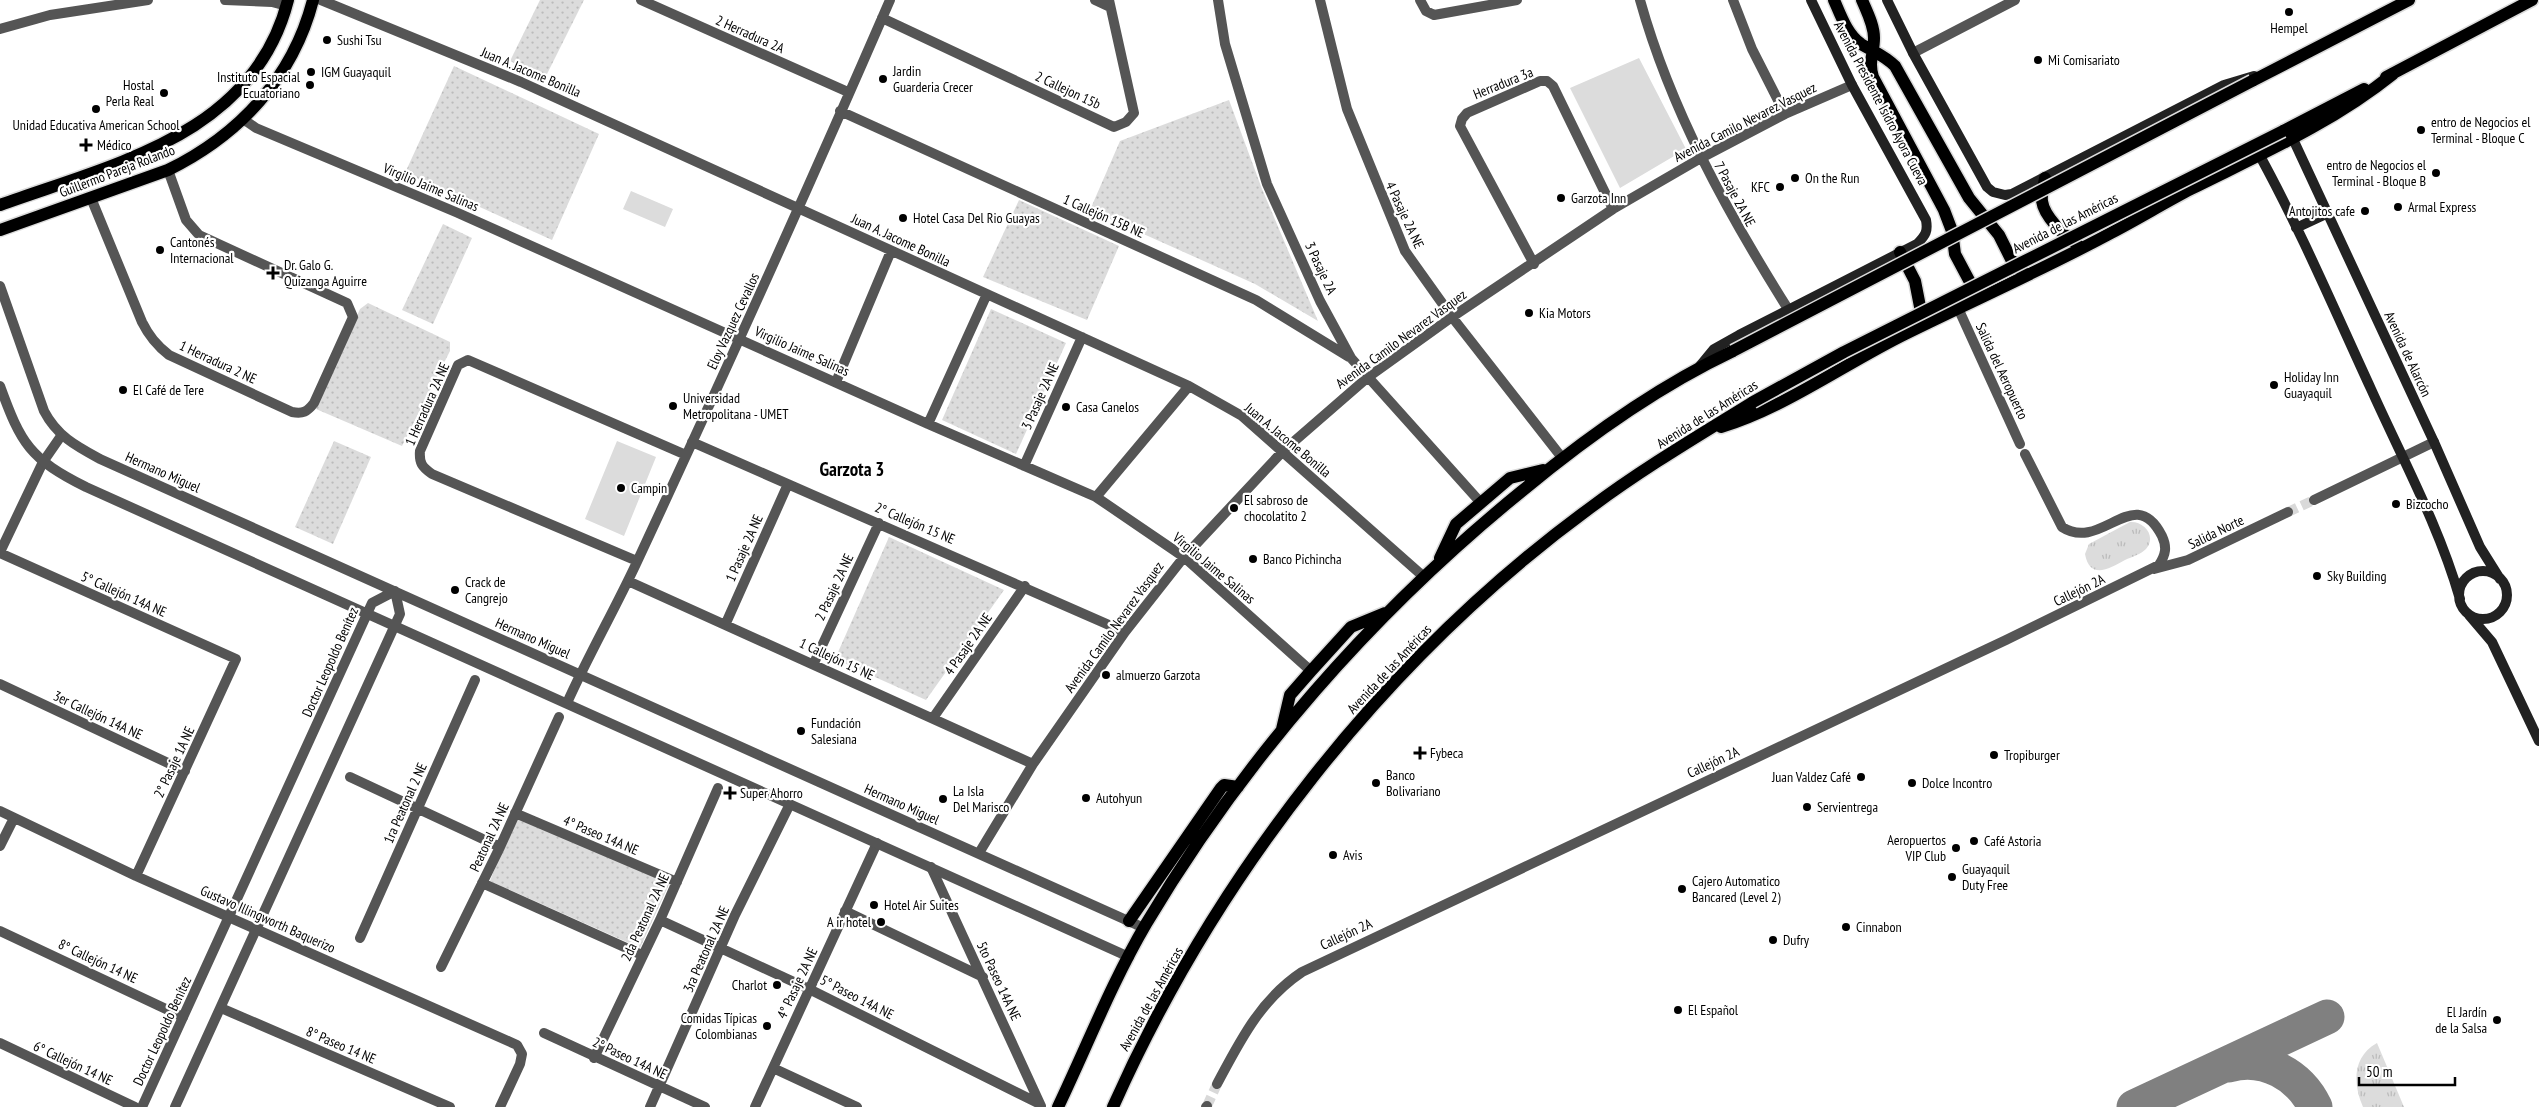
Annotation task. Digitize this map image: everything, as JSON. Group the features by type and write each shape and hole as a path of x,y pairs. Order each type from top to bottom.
{"main road":[{"name":"Guillermo Pareja Rolando","path":"0,230 168,170 206,149 242,119 276,81 300,39 313,0"},
{"name":"Avenida Presidente Isidro Ayora Cueva","path":"1811,0 1852,85 1926,220 1928,229 1926,236 1918,244 1900,252"},
{"name":"Avenida Presidente Isidro Ayora Cueva","path":"1834,0 1848,32 1861,44 1884,55 1895,66 1969,198 1999,235 2012,261 2028,276"},
{"name":"Avenida Presidente Isidro Ayora Cueva","path":"1862,0 1873,29 1869,64 1873,77 1944,210 1952,231 1955,254 1971,284 1975,300"},
{"path":"1887,0 1913,53 1987,187 1993,192 2005,195 2012,194 2045,178 2224,85 2270,70"},
{"path":"1058,1107 1144,928 1238,787 1331,672 1389,611 1438,564 1548,469 1649,397 1699,367 2252,81 2389,5 2409,0"},
{"name":"Avenida de las Américas","path":"1113,1107 1144,1041 1242,874 1309,783 1360,722 1449,628 1528,557 1588,509 1634,476 1753,402 1844,352 2283,131 2532,0"},
{"name":"Guillermo Pareja Rolando","path":"0,205 159,147 210,117 250,76 271,43 287,3"},
{"path":"1704,433 1739,422 1772,406 1923,325 2028,276 2186,192 2293,139 2345,110 2393,74"},
{"name":"Avenida de Alarcón","path":"2293,139 2326,214 2434,442 2480,547 2500,579"},
{"path":"2260,156 2296,228 2402,457 2450,565 2460,599 2467,612 2488,636 2539,741"},
{"path":"2045,178 2041,200 2046,213 2068,239 2083,247"},
{"path":"2296,228 2326,214"},
{"path":"1699,367 1714,349 1900,252 1915,281 1923,311 1923,325"},
{"path":"1438,564 1456,524 1510,478 1548,469"},
{"path":"2460,599 2462,584 2473,574 2487,572 2500,579 2507,593 2506,601 2497,614 2482,619 2467,612"},
{"path":"1281,732 1290,695 1310,671 1351,628 1389,611"},
{"path":"1129,921 1221,788 1224,785 1238,787"}],"street":[{"path":"0,29 50,15 148,0"},
{"path":"224,0 287,3"},
{"name":"Juan A. Jacome Bonilla","path":"321,0 521,82 1189,386 1242,416 1424,577"},
{"name":"2 Herradura 2A","path":"641,0 848,92"},
{"name":"Eloy Vazquez Cevallos","path":"567,703 637,561 800,208 848,92 890,0"},
{"path":"1095,0 1109,3"},
{"name":"3 Pasaje 2A","path":"1218,0 1225,44 1267,184 1320,301 1351,358 1481,503"},
{"name":"4 Pasaje 2A NE","path":"1320,0 1346,109 1368,166 1405,251 1452,317 1563,458"},
{"path":"1420,0 1426,11 1434,14 1517,0"},
{"name":"7 Pasaje 2A NE","path":"1640,0 1669,86 1701,158 1747,244 1788,310"},
{"path":"1733,0 1752,49 1786,114"},
{"path":"1913,53 2015,0"},
{"name":"2 Callejon 15b","path":"882,18 1114,127 1126,122 1134,113 1109,3"},
{"name":"Herradura 3a","path":"1534,264 1460,126 1462,119 1467,113 1540,81 1547,82 1553,86 1613,209"},
{"name":"Avenida Camilo Nevarez Vasquez","path":"979,853 1033,764 1125,632 1184,556 1283,451 1367,378 1452,317 1534,264 1613,209 1701,158 1786,114 1852,85"},
{"name":"1 Callejón 15B NE","path":"840,111 1256,300 1351,358"},
{"name":"Virgilio Jaime Salinas","path":"242,119 256,128 458,213 1096,498 1184,556 1310,671"},
{"name":"1 Herradura 2 NE","path":"91,198 142,322 158,347 169,355 292,412 301,414 308,411 314,403 353,317 352,310 346,303 199,235 186,220 168,170"},
{"path":"836,382 891,251"},
{"name":"Hermano Miguel","path":"0,286 44,411 52,426 61,436 100,458 1144,928"},
{"path":"928,424 987,294"},
{"name":"Salida del Aeropuerto","path":"1958,308 2023,449 2062,527 2077,534 2092,532 2134,514 2149,517 2155,523 2165,543 2166,550 2160,564 2153,569"},
{"name":"3 Pasaje 2A NE","path":"1024,466 1082,337"},
{"name":"1 Herradura 2A NE","path":"637,561 432,474 423,468 419,460 420,450 458,365 468,360 686,455"},
{"path":"0,386 25,445 43,462 86,488 1129,956"},
{"path":"1096,498 1189,386"},
{"path":"0,552 43,462 61,436"},
{"name":"2° Callejón 15 NE","path":"692,442 1025,586 1125,632"},
{"path":"2314,500 2434,442"},
{"name":"1 Pasaje 2A NE","path":"726,623 788,484"},
{"name":"Salida Norte","path":"2153,569 2188,560 2288,512"},
{"name":"2 Pasaje 2A NE","path":"814,663 879,523"},
{"name":"5° Callejón 14A NE","path":"0,552 236,659"},
{"name":"Callejón 2A","path":"1217,1084 1248,1026 1272,996 1302,972 2153,569"},
{"name":"1 Callejón 15 NE","path":"628,580 1033,764"},
{"name":"4 Pasaje 2A NE","path":"933,718 1025,586"},
{"path":"176,1107 395,626 400,614 395,591"},
{"name":"Doctor Leopoldo Benítez","path":"142,1107 372,603 395,591"},
{"name":"2° Pasaje 1A NE","path":"136,876 236,659"},
{"name":"1ra Peatonal 2 NE","path":"360,938 475,680"},
{"name":"3er Callejón 14A NE","path":"0,684 185,771"},
{"name":"Peatonal 2A NE","path":"441,967 500,847 559,717"},
{"path":"350,777 500,847"},
{"name":"2da Peatonal 2A NE","path":"594,1058 660,920 718,788"},
{"name":"3ra Peatonal 2A NE","path":"650,1107 720,948 790,804"},
{"name":"Gustavo Illingworth Baquerizo","path":"0,812 136,876 517,1045 522,1054 520,1064 500,1107"},
{"name":"4° Paseo 14A NE","path":"515,813 677,882"},
{"path":"0,846 14,818"},
{"name":"4° Pasaje 2A NE","path":"755,1107 877,843"},
{"name":"5to Paseo 14A NE","path":"931,867 1040,1106"},
{"path":"482,883 642,955"},
{"path":"845,911 983,978"},
{"name":"5° Paseo 14A NE","path":"660,920 809,989 1040,1106"},
{"name":"8° Callejón 14 NE","path":"0,931 183,1017"},
{"name":"8° Paseo 14 NE","path":"221,1008 450,1107"},
{"name":"2° Paseo 14A NE","path":"544,1033 594,1058 705,1107"},
{"name":"6° Callejón 14 NE","path":"0,1043 135,1107"},
{"path":"773,1068 857,1107"}],"green space":[{"path":"540,0 584,0 545,78 510,61"},
{"path":"1639,58 1686,149 1620,188 1570,88"},
{"path":"454,66 599,134 552,240 405,173"},
{"path":"1229,100 1262,189 1318,321 1255,284 1090,210 1120,141"},
{"path":"631,191 673,209 665,227 623,209"},
{"path":"1019,200 1119,246 1087,320 983,277"},
{"path":"443,224 472,238 433,324 402,310"},
{"path":"368,303 450,342 450,351 402,446 316,409 360,309"},
{"path":"991,309 1066,343 1016,454 942,420"},
{"path":"334,441 371,457 333,544 295,527"},
{"name":"Campin","path":"617,441 656,457 624,536 585,519"},
{"path":"2130,522 2140,524 2147,530 2150,539 2146,549 2107,569 2096,570 2091,567 2085,554 2089,544"},
{"path":"889,537 1004,590 926,700 835,659"},
{"path":"517,812 671,880 640,948 490,881"},
{"path":"2377,1043 2404,1107 2363,1107 2357,1089 2357,1072 2363,1056"}],"taxiway":[{"path":"2134,1107 2327,1017"},
{"path":"2229,1065 2255,1063 2268,1065 2280,1070 2300,1086 2315,1107"}],"tunnel":[{"path":"2288,512 2314,500"},
{"path":"1207,1106 1217,1084"}],"place":[{"name":"Hempel","path":"2289,12"},
{"name":"Sushi Tsu","path":"327,40"},
{"name":"Mi Comisariato","path":"2038,60"},
{"name":"IGM Guayaquil","path":"311,72"},
{"name":"Jardin Guarderia Crecer","path":"883,79"},
{"name":"Instituto Espacial Ecuatoriano","path":"310,85"},
{"name":"Hostal Perla Real","path":"164,93"},
{"name":"Unidad Educativa American School","path":"96,109"},
{"name":"entro de Negocios el Terminal - Bloque C","path":"2421,130"},
{"name":"Médico","path":"86,145"},
{"name":"entro de Negocios el Terminal - Bloque B","path":"2436,173"},
{"name":"On the Run","path":"1795,178"},
{"name":"KFC","path":"1780,187"},
{"name":"Garzota Inn","path":"1561,198"},
{"name":"Armal Express","path":"2398,207"},
{"name":"Antojitos cafe","path":"2365,211"},
{"name":"Hotel Casa Del Rio Guayas","path":"903,218"},
{"name":"Cantonés Internacional","path":"160,250"},
{"name":"Dr. Galo G. Quizanga Aguirre","path":"273,273"},
{"name":"Kia Motors","path":"1529,313"},
{"name":"Holiday Inn Guayaquil","path":"2274,385"},
{"name":"El Café de Tere","path":"123,390"},
{"name":"Universidad Metropolitana - UMET","path":"673,406"},
{"name":"Casa Canelos","path":"1066,407"},
{"name":"Campin","path":"621,488"},
{"name":"Bizcocho","path":"2396,504"},
{"name":"El sabroso de chocolatito 2","path":"1234,508"},
{"name":"Banco Pichincha","path":"1253,559"},
{"name":"Sky Building","path":"2317,576"},
{"name":"Crack de Cangrejo","path":"455,590"},
{"name":"almuerzo Garzota","path":"1106,675"},
{"name":"Fundación Salesiana","path":"801,731"},
{"name":"Fybeca","path":"1420,753"},
{"name":"Tropiburger","path":"1994,755"},
{"name":"Juan Valdez Café","path":"1861,777"},
{"name":"Banco Bolivariano","path":"1376,783"},
{"name":"Dolce Incontro","path":"1912,783"},
{"name":"Super Ahorro","path":"730,793"},
{"name":"Autohyun","path":"1086,798"},
{"name":"La Isla Del Marisco","path":"943,799"},
{"name":"Servientrega","path":"1807,807"},
{"name":"Café Astoria","path":"1974,841"},
{"name":"Aeropuertos VIP Club","path":"1956,848"},
{"name":"Avis","path":"1333,855"},
{"name":"Guayaquil Duty Free","path":"1952,877"},
{"name":"Cajero Automatico Bancared (Level 2)","path":"1682,889"},
{"name":"Hotel Air Suites","path":"874,905"},
{"name":"A ir hotel","path":"881,922"},
{"name":"Cinnabon","path":"1846,927"},
{"name":"Dufry","path":"1773,940"},
{"name":"Charlot","path":"777,985"},
{"name":"El Español","path":"1678,1010"},
{"name":"El Jardín de la Salsa","path":"2497,1020"},
{"name":"Comidas Típicas Colombianas","path":"767,1026"}],"district":[{"name":"Garzota 3","path":"852,469"}]}
